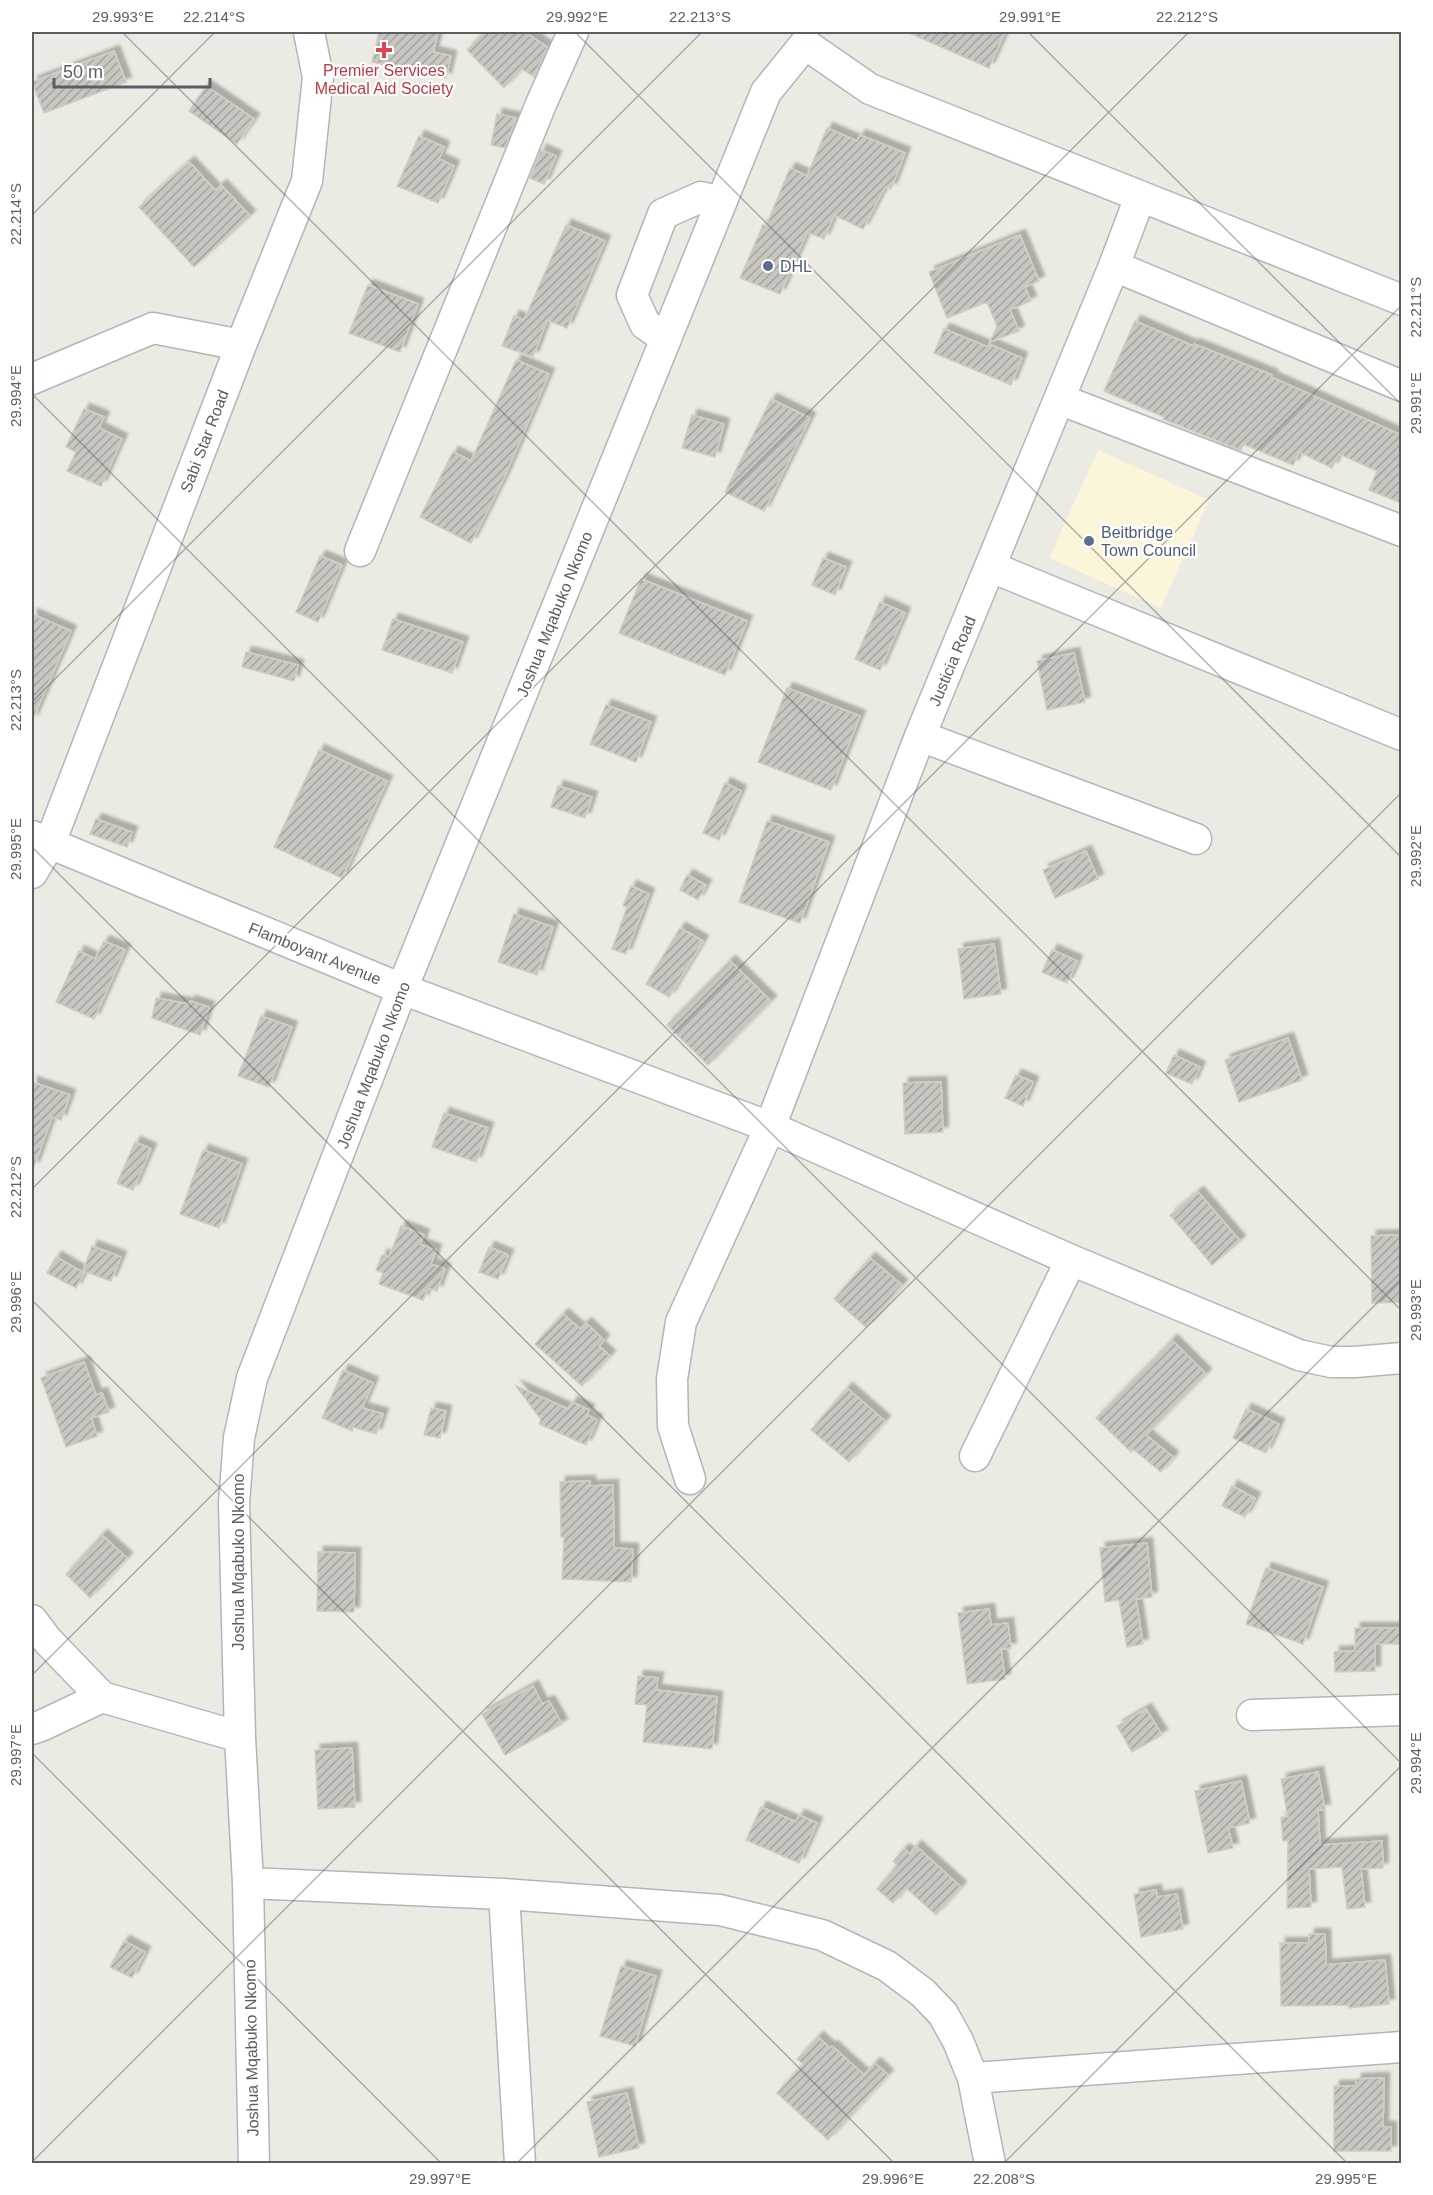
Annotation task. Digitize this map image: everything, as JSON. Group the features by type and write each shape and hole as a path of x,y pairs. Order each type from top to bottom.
{"street":[{"name":"Sabi Star Road","path":"32,873 41,840 307,181 318,76 309,32"},
{"path":"360,551 541,104 573,32"},
{"path":"803,38 870,89 1401,300"},
{"name":"Joshua Mqabuko Nkomo","path":"254,2163 248,1883 240,1737 234,1503 239,1438 252,1378 402,989 766,92 803,38"},
{"path":"666,339 645,324 632,295 663,214 701,197 721,202"},
{"name":"Justicia Road","path":"690,1479 673,1426 672,1379 681,1322 770,1127 920,736 1114,266 1140,197"},
{"path":"1114,266 1401,386"},
{"path":"32,380 153,328 241,345"},
{"path":"1059,399 1401,531"},
{"path":"991,567 1401,735"},
{"path":"920,736 1196,839"},
{"name":"Flamboyant Avenue","path":"41,840 402,989 770,1127 1071,1260 1299,1355 1331,1362 1401,1358"},
{"path":"975,1456 1071,1260"},
{"path":"32,1620 47,1641 102,1697 240,1737"},
{"path":"32,1729 102,1697"},
{"path":"1252,1715 1401,1710"},
{"path":"248,1883 504,1894 720,1910 822,1935 887,1966 923,1993 943,2014 958,2041 973,2078 990,2163"},
{"path":"504,1894 520,2163"},
{"path":"973,2078 1401,2047"}],"shaded area":[{"path":"1098,450 1209,500 1161,608 1049,558"}],"building":[{"path":"379,32 438,32 433,52 451,56 446,78 372,62"},
{"path":"485,32 525,32 547,47 534,77 522,69 504,88 467,50"},
{"path":"907,32 1005,32 989,68"},
{"path":"114,51 126,82 44,113 32,82"},
{"path":"206,86 254,119 237,144 189,111"},
{"path":"497,114 516,118 505,148 491,145"},
{"path":"827,128 857,141 860,135 905,153 891,189 885,187 863,229 834,215 824,239 807,232 780,294 740,278 763,225 766,226 790,168 807,176"},
{"path":"419,136 444,147 439,159 454,166 438,203 397,186"},
{"path":"541,150 556,156 544,184 530,178"},
{"path":"189,162 216,191 221,185 250,216 194,267 139,207"},
{"path":"566,225 605,241 567,328 547,320 533,357 502,346 514,316 524,320"},
{"path":"1020,235 1039,281 1025,287 1031,301 1010,310 1019,331 990,342 997,326 987,302 947,318 929,272"},
{"path":"368,285 418,304 400,352 349,333"},
{"path":"1135,321 1193,346 1194,344 1272,375 1271,377 1401,435 1401,503 1369,490 1377,471 1339,454 1332,468 1299,452 1293,465 1243,444 1241,450 1232,447 1163,419 1164,417 1104,391"},
{"path":"944,329 1022,358 1011,385 934,353"},
{"path":"516,360 549,374 504,478 471,543 420,517 453,452 471,461"},
{"path":"771,399 810,418 764,511 725,492"},
{"path":"84,409 104,417 99,428 122,439 101,486 67,471 76,452 66,447"},
{"path":"692,415 724,424 715,457 682,448"},
{"path":"320,556 342,565 318,622 296,612"},
{"path":"823,558 846,567 835,595 812,585"},
{"path":"641,579 747,621 725,675 619,633"},
{"path":"880,602 905,613 880,670 855,659"},
{"path":"32,614 71,631 32,721"},
{"path":"393,619 463,642 452,673 382,650"},
{"path":"246,652 298,665 294,681 242,667"},
{"path":"1074,653 1085,702 1047,710 1037,661"},
{"path":"787,688 860,716 831,790 758,762"},
{"path":"606,705 651,722 636,762 590,744"},
{"path":"319,750 387,781 342,878 274,847"},
{"path":"725,783 741,791 719,840 703,833"},
{"path":"558,786 592,797 585,818 551,807"},
{"path":"96,819 132,832 127,847 90,834"},
{"path":"767,821 829,842 800,923 739,902"},
{"path":"1086,851 1098,879 1055,898 1043,870"},
{"path":"687,875 706,885 698,900 680,890"},
{"path":"631,886 649,894 626,954 612,949 627,907 623,906"},
{"path":"514,914 553,927 537,975 498,962"},
{"path":"680,928 703,941 669,997 646,984"},
{"path":"104,941 125,950 94,1019 56,1002 79,951 95,959"},
{"path":"994,944 1001,994 964,999 958,949"},
{"path":"1052,950 1077,961 1067,983 1042,972"},
{"path":"730,961 771,1001 708,1065 667,1025"},
{"path":"156,998 189,1004 190,1001 209,1007 200,1035 152,1018"},
{"path":"261,1016 292,1027 269,1087 238,1076"},
{"path":"1288,1038 1302,1080 1239,1102 1225,1060"},
{"path":"1174,1055 1200,1067 1192,1084 1166,1073"},
{"path":"1016,1075 1033,1082 1023,1106 1005,1098"},
{"path":"32,1082 70,1095 61,1120 52,1117 34,1167 32,1166"},
{"path":"941,1082 943,1132 905,1134 903,1083"},
{"path":"444,1113 488,1128 476,1162 432,1147"},
{"path":"135,1142 151,1149 133,1190 117,1183"},
{"path":"203,1150 242,1164 219,1228 180,1214"},
{"path":"1198,1192 1240,1241 1212,1265 1170,1215"},
{"path":"401,1226 424,1235 420,1244 436,1250 431,1264 445,1269 437,1291 428,1288 423,1300 379,1284 383,1273 376,1270 382,1255 389,1257"},
{"path":"1401,1235 1401,1302 1372,1303 1371,1236"},
{"path":"92,1246 121,1257 111,1281 83,1271"},
{"path":"489,1247 508,1255 498,1279 479,1272"},
{"path":"56,1257 84,1273 76,1288 47,1273"},
{"path":"870,1258 902,1285 866,1327 834,1299"},
{"path":"563,1314 580,1329 586,1323 604,1340 599,1346 610,1356 582,1386 535,1344"},
{"path":"1172,1340 1206,1374 1146,1435 1173,1457 1161,1472 1133,1449 1131,1452 1096,1418"},
{"path":"84,1362 96,1395 102,1393 109,1412 91,1418 97,1436 66,1447 41,1378"},
{"path":"343,1370 373,1383 362,1408 383,1414 376,1434 353,1427 352,1431 322,1418"},
{"path":"516,1386 568,1409 572,1402 589,1410 587,1415 597,1420 586,1445 539,1424 541,1420"},
{"path":"847,1388 885,1421 849,1462 811,1430"},
{"path":"431,1408 446,1411 440,1438 424,1435"},
{"path":"1246,1409 1279,1424 1266,1453 1233,1438"},
{"path":"590,1481 590,1486 613,1485 614,1548 633,1549 631,1582 562,1579 564,1537 561,1537 560,1482"},
{"path":"1232,1486 1255,1498 1245,1517 1222,1506"},
{"path":"102,1535 127,1558 90,1598 66,1574"},
{"path":"1147,1543 1152,1597 1136,1599 1143,1644 1127,1647 1119,1600 1105,1602 1100,1548"},
{"path":"318,1552 355,1553 354,1612 317,1611"},
{"path":"1266,1568 1323,1587 1303,1644 1246,1624"},
{"path":"989,1609 991,1625 1008,1623 1011,1648 1001,1649 1005,1679 967,1684 958,1613"},
{"path":"1355,1628 1401,1628 1401,1644 1375,1644 1375,1671 1335,1672 1334,1652 1355,1651"},
{"path":"638,1676 658,1678 656,1690 717,1697 712,1749 643,1742 647,1705 635,1704"},
{"path":"533,1686 542,1704 549,1701 562,1724 505,1755 482,1714"},
{"path":"1146,1709 1162,1735 1132,1752 1117,1726"},
{"path":"352,1748 355,1807 318,1809 315,1750"},
{"path":"1318,1772 1325,1809 1318,1810 1320,1845 1382,1841 1383,1868 1361,1869 1365,1907 1347,1909 1342,1867 1309,1869 1311,1907 1287,1908 1288,1840 1283,1841 1281,1817 1288,1817 1281,1779"},
{"path":"1241,1781 1250,1823 1228,1828 1233,1848 1208,1853 1195,1791"},
{"path":"761,1807 796,1822 799,1815 817,1823 799,1863 746,1840"},
{"path":"916,1846 961,1887 936,1915 906,1888 893,1903 877,1889 897,1865 893,1861 904,1849 910,1854"},
{"path":"1156,1890 1157,1897 1177,1894 1183,1929 1141,1937 1134,1894"},
{"path":"1309,1934 1325,1934 1326,1965 1385,1960 1389,2004 1349,2008 1349,2005 1281,2006 1280,1943 1309,1943"},
{"path":"124,1941 145,1952 132,1978 110,1967"},
{"path":"621,1966 656,1976 635,2046 600,2036"},
{"path":"818,2037 830,2048 832,2046 864,2075 875,2063 888,2075 828,2140 777,2093 803,2064 797,2059"},
{"path":"1384,2078 1383,2127 1391,2127 1391,2151 1334,2151 1334,2086 1356,2086 1356,2079"},
{"path":"627,2093 639,2148 599,2157 587,2102"}],"place":[{"name":"Premier Services Medical Aid Society","path":"384,50"},
{"name":"DHL","path":"768,266"},
{"name":"Beitbridge Town Council","path":"1089,541"}]}
